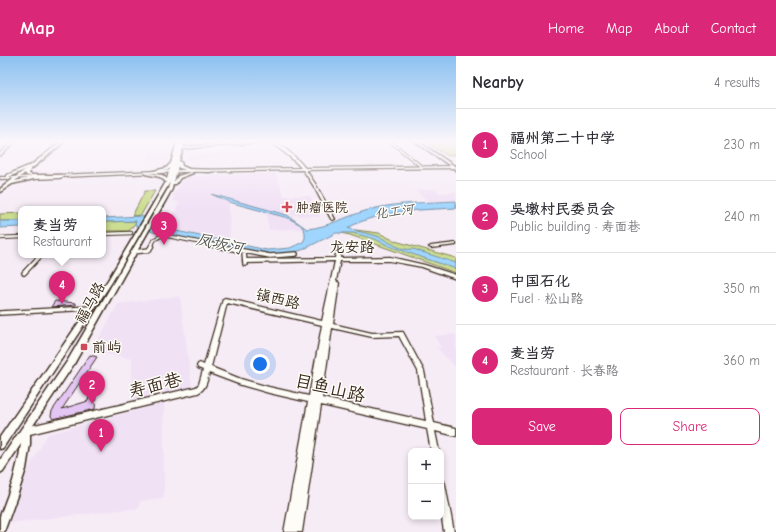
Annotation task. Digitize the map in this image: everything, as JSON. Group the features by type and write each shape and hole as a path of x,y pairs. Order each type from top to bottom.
{"main road":[{"path":"0,187 33,164"},
{"path":"0,179 28,168 33,164"},
{"path":"152,172 167,169 173,164"},
{"name":"福马路","path":"0,468 71,362 134,252 168,182 174,173 174,164"},
{"name":"福马路","path":"150,218 170,189 178,164"},
{"path":"180,164 180,167 184,169 210,171"},
{"path":"298,164 304,170"},
{"path":"299,164 304,170 333,218"},
{"path":"0,179 152,172 191,173 422,167 455,168"},
{"path":"28,168 27,174 31,176 62,176"},
{"path":"0,191 14,178 210,171 455,168"},
{"path":"170,189 179,177 191,173"},
{"path":"147,174 161,176 168,182"},
{"path":"0,191 13,183 33,178"},
{"path":"0,179 2,183 0,187"},
{"name":"福马路","path":"0,445 34,397 91,308 144,230"},
{"path":"431,247 456,244"},
{"path":"297,532 327,324 342,247"},
{"name":"龙安路","path":"245,263 339,260 372,261 404,264 426,269 456,279"},
{"name":"寿面巷","path":"26,431 194,391 202,386 204,367 225,300"},
{"name":"镇西路","path":"225,300 372,335 401,334 421,371 431,427"},
{"name":"目鱼山路","path":"204,367 251,385 456,432"},
{"path":"290,532 315,400"},
{"path":"431,427 434,448"},
{"path":"0,530 21,472 26,450 26,431"},
{"path":"444,502 449,532"}],"street":[{"path":"419,164 422,167"},
{"path":"106,234 131,233"},
{"path":"134,252 149,250 155,239 162,235 270,256 296,254"},
{"path":"0,238 18,237"},
{"path":"244,251 245,263"},
{"path":"24,273 38,258"},
{"path":"0,313 91,308"}],"shaded area":[{"name":"肿瘤医院","path":"275,173 284,196 310,196 320,217 277,214 211,194 229,202 230,242 166,228 180,202 173,201 174,194 186,177"},
{"path":"436,189 440,193 456,192 456,201 429,203 415,190"},
{"name":"肿瘤医院","path":"266,212 288,218 301,225 304,229 269,230"},
{"path":"180,296 192,387 132,400 132,359 92,351 118,304"},
{"path":"456,334 456,368 437,348 441,347 434,336"},
{"path":"164,403 164,498 140,501 139,508 10,523 27,471 48,434"}],"green space":[{"path":"145,191 155,191 141,215 132,216"},
{"path":"18,213 18,221 0,221 0,214"},
{"path":"137,221 129,231 106,231 106,222"},
{"path":"348,229 379,233 395,241 456,258 456,273 350,235 336,232"}],"water":[{"path":"211,194 287,215 307,229 329,224 376,208 410,203 456,201 456,208 415,210 387,214 360,222 348,228 377,236 403,249 413,249 456,263 456,269 389,246 375,239 353,233 336,233 302,250 286,254 268,254 153,232 135,225 136,221 106,222 106,218 142,216 162,228 267,250 290,248 303,242 305,232 301,225 288,218 229,202"},
{"path":"0,221 18,221 18,227 0,228"}],"building":[{"path":"55,301 76,303 76,305 51,307"},
{"path":"90,355 97,357 62,409 88,401 89,397 96,396 95,409 53,419 51,416 52,411"}],"place":[{"name":"肿瘤医院","path":"287,207"},
{"name":"中国石化","path":"164,245"},
{"name":"麦当劳","path":"62,304"},
{"name":"前屿","path":"84,347"},
{"name":"吴墩村民委员会","path":"92,404"},
{"name":"福州第二十中学","path":"101,452"}],"water label":[{"name":"化工河","path":"394,211"},
{"name":"凤坂河","path":"220,243"}]}
